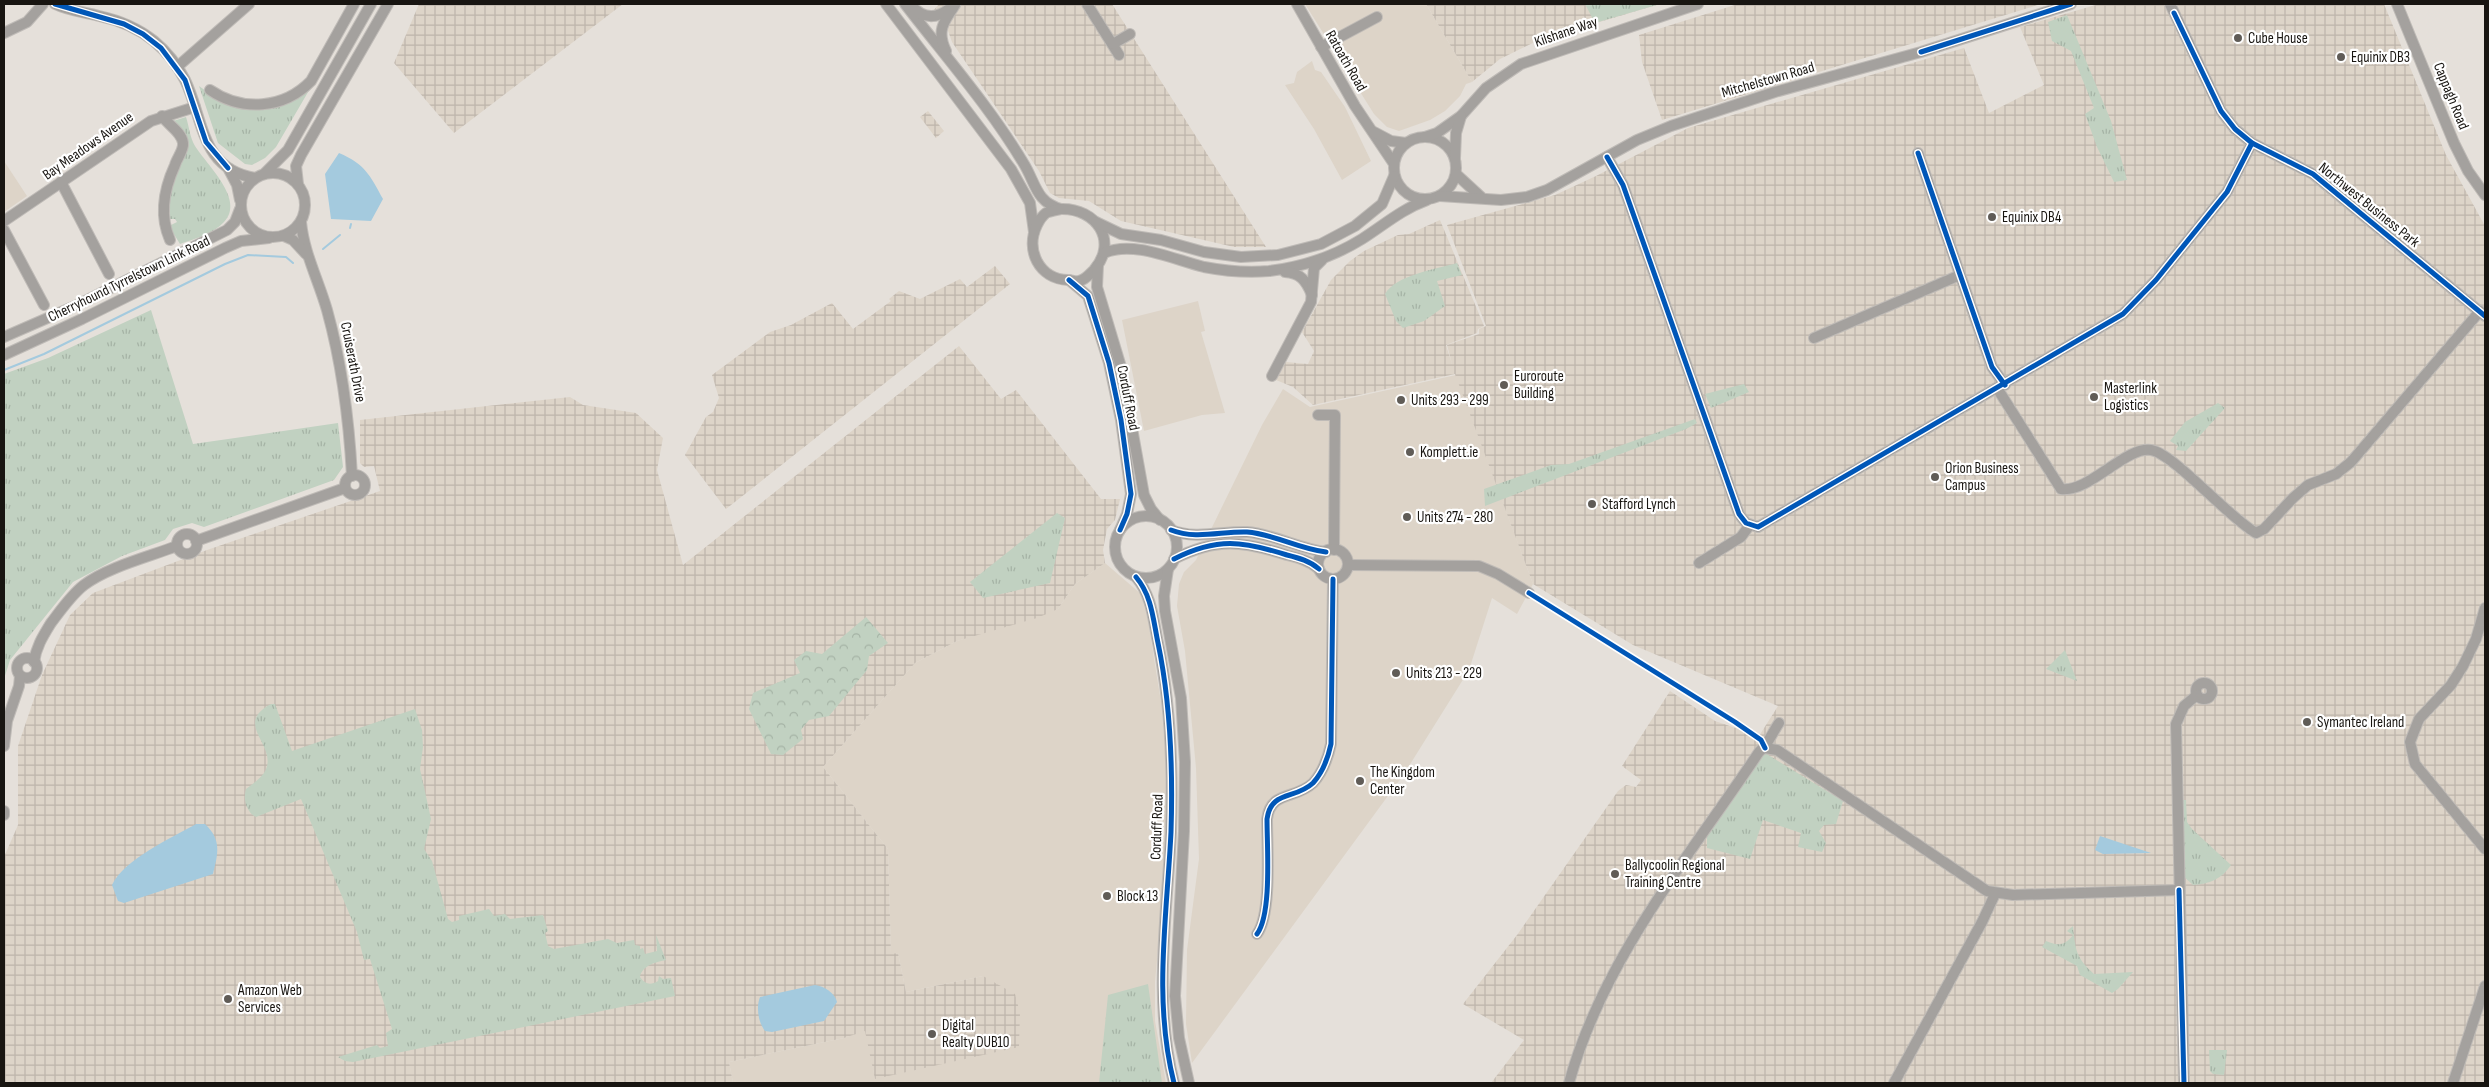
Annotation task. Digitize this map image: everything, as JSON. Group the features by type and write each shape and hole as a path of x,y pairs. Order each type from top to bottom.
{"street":[{"path":"4,33 27,22 42,4"},
{"path":"55,4 154,41 185,80 206,142 228,168 237,185 243,220 250,229 259,235 269,238 284,236 294,230 301,222 305,202 298,184 296,166 300,155 388,4"},
{"path":"177,68 248,4"},
{"path":"240,205 247,185 260,176 288,150 371,4"},
{"path":"886,4 1011,169 1030,203 1035,261 1048,275 1059,280 1079,282 1088,276 1098,265 1104,253 1104,236 1096,222"},
{"path":"904,4 972,90 1015,150 1041,197 1049,206 1080,210 1096,222 1121,234 1161,240 1214,253 1241,257 1278,255 1321,244 1355,226 1382,204 1394,176 1394,164 1398,152 1406,144 1425,137 1442,142 1455,158 1456,174 1453,183 1440,196 1401,211 1364,238 1325,258 1293,267 1268,271"},
{"path":"909,4 920,14 928,17 939,16 956,4"},
{"path":"956,4 941,26 941,41 972,90"},
{"path":"1087,4 1119,55"},
{"name":"Ratoath Road","path":"1297,4 1355,106 1394,164"},
{"name":"Kilshane Way","path":"1425,137 1437,133 1461,116 1486,88 1521,64 1698,4"},
{"name":"Mitchelstown Road","path":"1440,196 1511,200 1537,194 1607,157 1672,126 1725,107 1921,52 2071,4"},
{"name":"Northwest Business Park","path":"2001,387 2060,489 2072,490 2134,454 2150,450 2161,454 2183,471 2218,504 2256,533 2264,529 2292,498 2308,485 2336,474 2351,462 2482,314 2313,174 2252,143 2235,129 2221,112 2170,4"},
{"name":"Northwest Business Park","path":"2176,4 2193,50"},
{"name":"Cappagh Road","path":"2397,4 2454,143 2468,172 2485,195"},
{"path":"210,90 228,100 261,105 288,98 302,90 311,81 351,5"},
{"path":"1321,48 1377,17"},
{"path":"1113,44 1130,34"},
{"name":"Bay Meadows Avenue","path":"4,221 151,120 195,107"},
{"path":"162,116 182,138 184,146 166,186 170,240"},
{"name":"Kilshane Way","path":"1455,158 1456,133 1461,116"},
{"name":"Ratoath Road","path":"1373,131 1391,141 1406,144"},
{"path":"1607,157 1623,185 1739,514 1749,526 1758,527 2100,329 2133,307 2227,192 2252,143"},
{"path":"1918,153 1992,367 2001,387"},
{"path":"228,168 244,176 282,174 298,184"},
{"path":"1456,174 1482,197"},
{"path":"1394,176 1398,184 1408,195 1427,200"},
{"path":"62,182 104,269"},
{"name":"Cherryhound Tyrrelstown Link Road","path":"4,337 101,294 227,230 235,222 240,205"},
{"path":"1034,232 1046,213 1061,209"},
{"name":"Cruiserath Drive","path":"301,222 308,256 327,309 340,364 346,404 352,476"},
{"path":"4,230 43,294 44,306"},
{"name":"Cruiserath Drive","path":"284,236 293,240 308,256"},
{"name":"Cherryhound Tyrrelstown Link Road","path":"4,355 82,320 224,248 241,242 269,238"},
{"path":"1104,253 1115,248 1130,249 1235,271 1294,272 1302,277 1312,295"},
{"path":"1272,376 1308,309 1312,295 1314,268 1325,258"},
{"name":"Corduff Road","path":"1098,265 1097,287 1121,367 1144,495 1151,509 1160,520"},
{"path":"1814,338 1960,275"},
{"name":"Corduff Road","path":"1069,280 1088,296 1109,363 1131,494 1127,514 1120,530"},
{"path":"1318,415 1335,415 1330,550 1319,559 1319,569"},
{"path":"352,476 362,479 364,485 358,495 351,495 345,488 347,479 352,476"},
{"path":"22,680 35,674 37,668 35,655 59,612 85,584 105,573 177,546 179,538 184,535 192,536 196,541 345,488"},
{"path":"1172,530 1176,544 1174,559 1168,569 1153,577 1136,577 1124,569 1116,557 1115,542 1120,530 1133,519 1142,516 1160,520 1172,530 1195,535 1250,532 1312,550 1330,550 1346,556 1348,565 1342,577 1333,579 1324,576 1319,569 1308,561 1249,544 1208,546 1187,552 1174,559"},
{"path":"1699,563 1741,537 1749,526"},
{"path":"1348,565 1478,566 1498,574 1529,593"},
{"name":"Corduff Road","path":"1168,569 1164,596 1165,611 1181,698 1185,762 1184,831 1175,996 1179,1038 1189,1083"},
{"name":"Corduff Road","path":"1136,577 1149,597 1160,655 1170,730 1170,832 1162,1002 1164,1035 1174,1083"},
{"path":"1257,934 1261,928 1266,911 1267,819 1270,806 1277,800 1302,791 1314,782 1322,770 1331,744 1333,579"},
{"path":"2485,608 2476,639 2463,666 2451,684 2419,719 2410,742 2411,754 2423,775 2485,849"},
{"path":"4,746 7,721 22,680 17,667 23,660 35,655"},
{"path":"2184,1083 2176,724 2184,706 2197,695"},
{"path":"1569,1083 1596,1009 1627,949 1759,752 1765,748 1769,737 1779,723"},
{"path":"1765,748 1777,750 1975,884 1995,894 2179,890"},
{"path":"1894,1083 1982,922 1995,894"},
{"path":"2453,1083 2485,986"}],"shaded area":[{"path":"419,4 623,4 454,133 394,63"},
{"path":"939,4 1112,4 1266,247 1234,247 1121,221 1089,201 1059,198 1050,193 1039,171 952,42 946,25 933,11"},
{"path":"1305,4 1426,4 1472,82 1466,84 1460,96 1445,111 1430,120 1399,131 1387,127 1374,114"},
{"path":"1426,4 1660,4 1539,40 1500,59 1472,82"},
{"path":"1738,4 2041,4 1662,120 1642,62 1639,35"},
{"path":"2099,4 2384,4 2446,155 2485,226 2485,1083 1491,1083 1524,1040 1463,1004 1517,935 1618,791 1626,785 1636,787 1641,780 1622,766 1670,691 1715,721 1759,736 1778,706 1633,645 1533,584 1455,374 1313,405 1293,387 1276,380 1286,362 1308,364 1314,351 1302,332 1331,280 1350,261 1364,251 1398,235 1409,234 1440,220 1484,326 1478,329 1477,333 1446,345 1452,364 1447,345 1479,334 1479,329 1486,326 1447,225 1555,195 1688,128 1964,48 1989,113 2044,85 2020,27"},
{"path":"1312,61 1315,70 1321,72 1345,107 1371,161 1342,180 1314,129 1285,85 1294,83 1297,72"},
{"path":"928,111 944,131 936,138 920,117"},
{"path":"4,161 27,196 4,212"},
{"path":"995,266 1010,284 726,509 685,455 706,417 713,412 719,398 712,375 770,332 791,325 832,303 853,329 891,301 889,299 899,291 920,299 960,279 967,287"},
{"path":"1198,301 1205,331 1201,332 1225,413 1202,415 1144,431 1122,320"},
{"path":"959,346 1001,399 1016,390 1101,499 1120,499 1115,520 1107,529 1103,550 1105,563 1075,584 1058,609 1037,618 957,641 915,663 823,767 888,849 891,954 898,953 906,992 983,976 1015,994 1020,1013 1019,1047 875,1079 865,1031 844,1038 729,1062 733,1083 4,1083 4,857 18,825 18,746 42,675 70,615 93,593 207,550 380,491 374,466 364,467 360,463 360,420 570,397 583,405 636,413 663,438 657,470 683,565"},
{"path":"1456,375 1533,584 1517,614 1492,598 1469,670 1404,774 1192,1063 1186,1024 1187,950 1199,859 1196,768 1185,651 1177,606 1179,584 1184,572 1196,560 1262,425 1283,389 1310,407"},
{"path":"1105,563 1141,594 1148,621 1161,702 1165,750 1166,837 1165,874 1155,982 1155,1021 1166,1083 733,1083 729,1062 844,1038 866,1030 875,1079 983,976 906,992 898,953 891,955 888,849 823,767 915,663 957,641 1058,609 1075,584"}],"green space":[{"path":"1585,4 1660,4 1595,23"},
{"path":"2067,15 2111,121 2127,180 2114,182 2097,147 2085,114 2094,108 2071,51 2052,41 2048,22"},
{"path":"199,86 220,101 246,108 311,87 276,147 265,158 252,165 245,164 218,143"},
{"path":"186,117 193,143 222,182 230,203 230,213 224,222 214,230 180,244 169,226 177,222 175,219 170,219 167,190 186,149 170,122"},
{"path":"1457,263 1462,275 1437,281 1445,306 1424,321 1403,328 1396,321 1385,294 1390,287 1407,277"},
{"path":"151,310 193,444 338,423 343,467 334,480 204,527 192,523 173,529 165,540 122,556 73,582 10,660 4,679 4,374 48,358"},
{"path":"1744,384 1749,392 1711,408 1705,394"},
{"path":"2218,403 2225,408 2186,451 2176,450 2178,446 2170,441 2185,422"},
{"path":"1695,419 1697,423 1686,429 1485,506 1484,489 1551,465 1569,464"},
{"path":"1057,513 1065,518 1050,583 983,598 970,582"},
{"path":"866,617 888,643 869,656 867,670 829,716 809,720 801,730 803,739 783,755 771,754 749,709 753,693 800,673 794,660 806,651 822,654"},
{"path":"2065,650 2077,681 2046,669"},
{"path":"271,704 275,704 292,751 415,709 422,730 423,747 420,769 431,819 424,849 432,861 448,919 452,922 459,920 459,916 489,909 494,916 505,914 510,919 543,915 548,931 545,933 548,946 554,949 608,939 617,943 634,940 635,945 640,946 640,949 643,948 645,954 657,951 656,935 666,960 647,967 640,977 650,984 658,981 659,976 663,979 671,978 675,996 353,1062 345,1061 338,1057 377,1045 380,1048 388,1046 386,1033 392,1029 370,959 364,960 357,932 301,799 256,817 246,805 246,789 264,773 268,763 267,754 256,728 255,720 260,712"},
{"path":"1765,753 1843,801 1836,824 1824,825 1819,831 1826,843 1822,852 1798,847 1801,833 1763,820 1750,859 1707,848 1707,833"},
{"path":"2181,800 2186,800 2187,822 2192,829 2231,865 2224,874 2210,882 2193,885 2183,876"},
{"path":"2073,926 2080,958 2094,974 2133,972 2112,993 2080,975 2077,966 2042,947 2046,941 2061,944 2067,941 2073,935 2067,931"},
{"path":"1148,984 1162,1083 1099,1083 1108,995"},
{"path":"2209,1050 2227,1050 2224,1075 2213,1074 2210,1071"}],"water":[{"path":"339,153 355,161 366,171 383,199 371,221 331,219 325,174"},
{"path":"196,824 205,824 214,836 217,854 213,874 124,903 118,901 112,885 127,866 150,850"},
{"path":"2100,836 2151,853 2103,854 2095,850"},
{"path":"815,985 829,990 837,1002 824,1021 772,1032 765,1031 758,1014 760,997"}],"waterway":[{"path":"350,228 351,224"},
{"path":"323,249 340,235"},
{"path":"4,370 44,354 225,264 248,255 286,257 293,263"}],"cycle path":[{"path":"55,4 124,24 143,34 161,48 185,80 206,142 228,168"},
{"path":"1921,52 2071,4"},
{"path":"2174,13 2221,111 2235,129 2252,143 2313,174 2485,316"},
{"path":"1607,157 1623,185 1739,514 1746,523 1758,527 2123,314 2156,280 2227,192 2252,143"},
{"path":"1918,153 1992,367 2005,385"},
{"path":"1069,280 1088,296 1109,363 1121,420 1131,494 1127,514 1120,530"},
{"path":"1171,530 1199,535 1238,532 1257,533 1326,552"},
{"path":"1174,559 1189,552 1217,544 1243,544 1300,559 1319,569"},
{"path":"1136,577 1149,600 1151,608 1166,690 1168,713 1172,808 1163,958 1163,989 1164,1021 1174,1083"},
{"path":"1257,934 1262,924 1267,896 1267,819 1269,810 1279,799 1299,792 1313,783 1325,765 1331,744 1333,579"},
{"path":"1529,593 1735,722 1761,740 1765,748"},
{"path":"2179,890 2184,1083"}],"place":[{"name":"Cube House","path":"2238,38"},
{"name":"Equinix DB3","path":"2341,57"},
{"name":"Equinix DB4","path":"1992,217"},
{"name":"Euroroute Building","path":"1504,385"},
{"name":"Masterlink Logistics","path":"2094,397"},
{"name":"Units 293 - 299","path":"1401,400"},
{"name":"Komplett.ie","path":"1410,452"},
{"name":"Orion Business Campus","path":"1935,477"},
{"name":"Stafford Lynch","path":"1592,504"},
{"name":"Units 274 - 280","path":"1407,517"},
{"name":"Units 213 - 229","path":"1396,673"},
{"name":"Symantec Ireland","path":"2307,722"},
{"name":"The Kingdom Center","path":"1360,781"},
{"name":"Ballycoolin Regional Training Centre","path":"1615,874"},
{"name":"Block 13","path":"1107,896"},
{"name":"Amazon Web Services","path":"228,999"},
{"name":"Digital Realty DUB10","path":"932,1034"}]}
